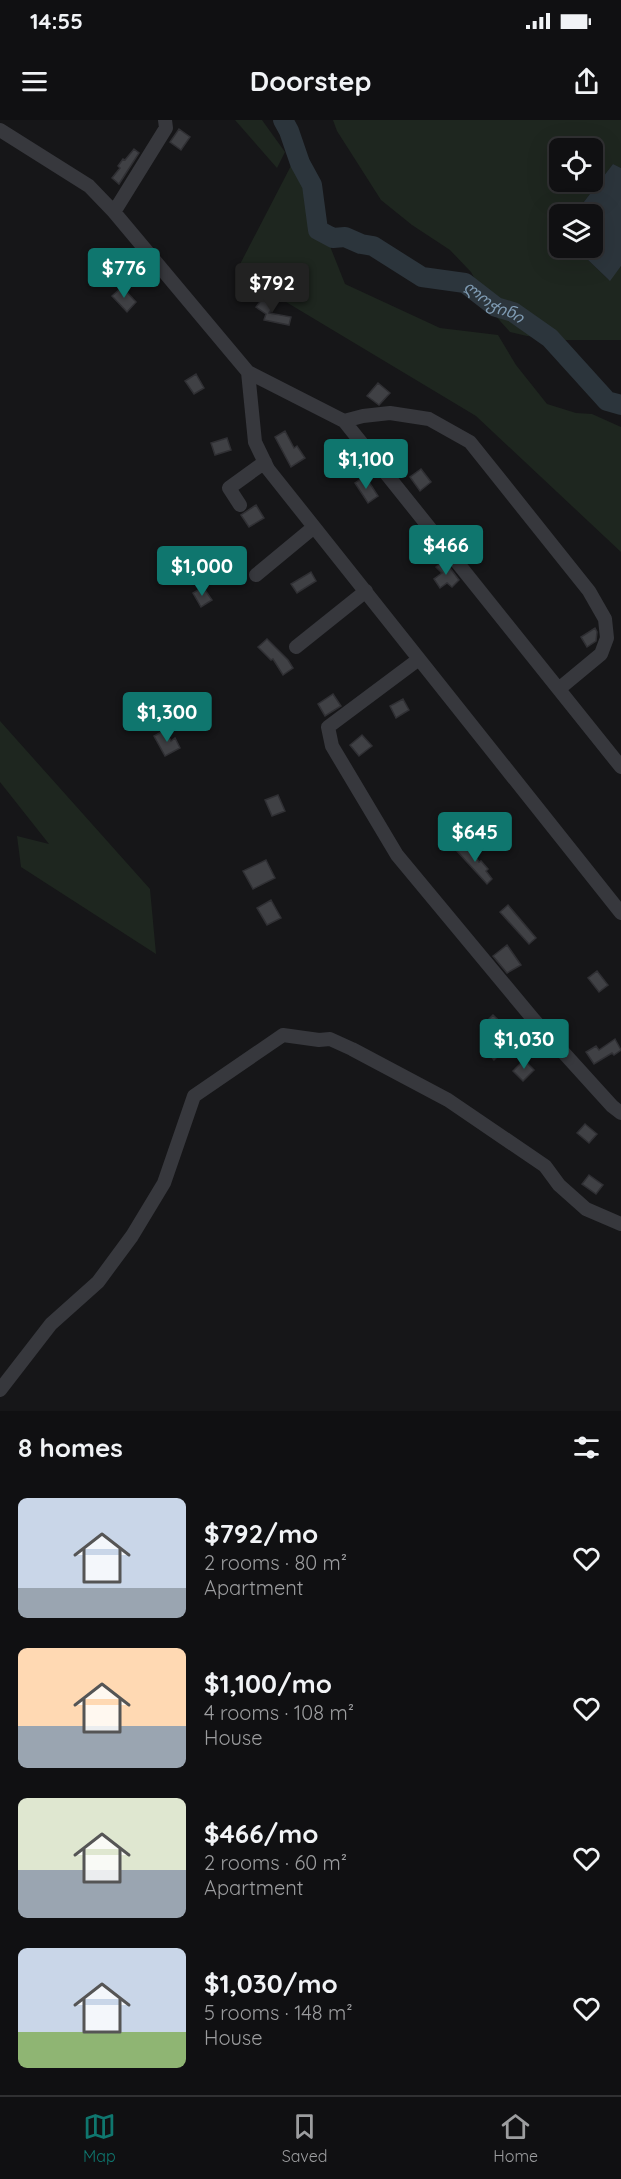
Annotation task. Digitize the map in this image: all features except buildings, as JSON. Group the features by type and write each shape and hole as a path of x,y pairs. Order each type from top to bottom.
{"street":[{"path":"114,212 166,128 165,120"},
{"path":"0,129 89,186 114,212 249,372 344,421 621,767"},
{"path":"249,372 255,442 265,462 314,527 621,913"},
{"path":"344,421 390,413 429,419 470,442 589,591 604,619 607,638 601,654 560,688"},
{"path":"240,505 229,488 265,462"},
{"path":"256,575 314,527"},
{"path":"296,647 366,591"},
{"path":"419,658 328,727 332,746 396,855 534,1020 621,1113"},
{"path":"0,1390 51,1324 98,1282 132,1236 164,1183 194,1096 284,1035 319,1040 330,1039 448,1100 545,1166 559,1185 586,1209 621,1224"}],"shaded area":[{"path":"235,120 262,120 285,152 277,168"},
{"path":"333,120 621,120 621,168 613,164 603,177 603,138 549,138 549,192 591,192 582,204 549,204 549,258 586,258 609,280 621,266 621,340 566,340 510,332 492,312 471,272 450,250 412,225 381,200 337,131"},
{"path":"295,158 345,284 440,328 498,335 516,365 547,404 576,413 592,414 621,427 621,552 476,416 236,272"},
{"path":"613,164 621,168 621,266 610,281 586,258 603,258 603,204 582,204 591,192 603,192 603,177"},
{"path":"0,721 150,889 156,954 21,867 17,836 49,844 0,782"}],"waterway":[{"name":"ლოჭინი","path":"283,120 300,163 312,185 318,230 333,238 345,237 373,246 422,277 465,283 496,307 513,312 550,338 607,401 621,405"}]}
